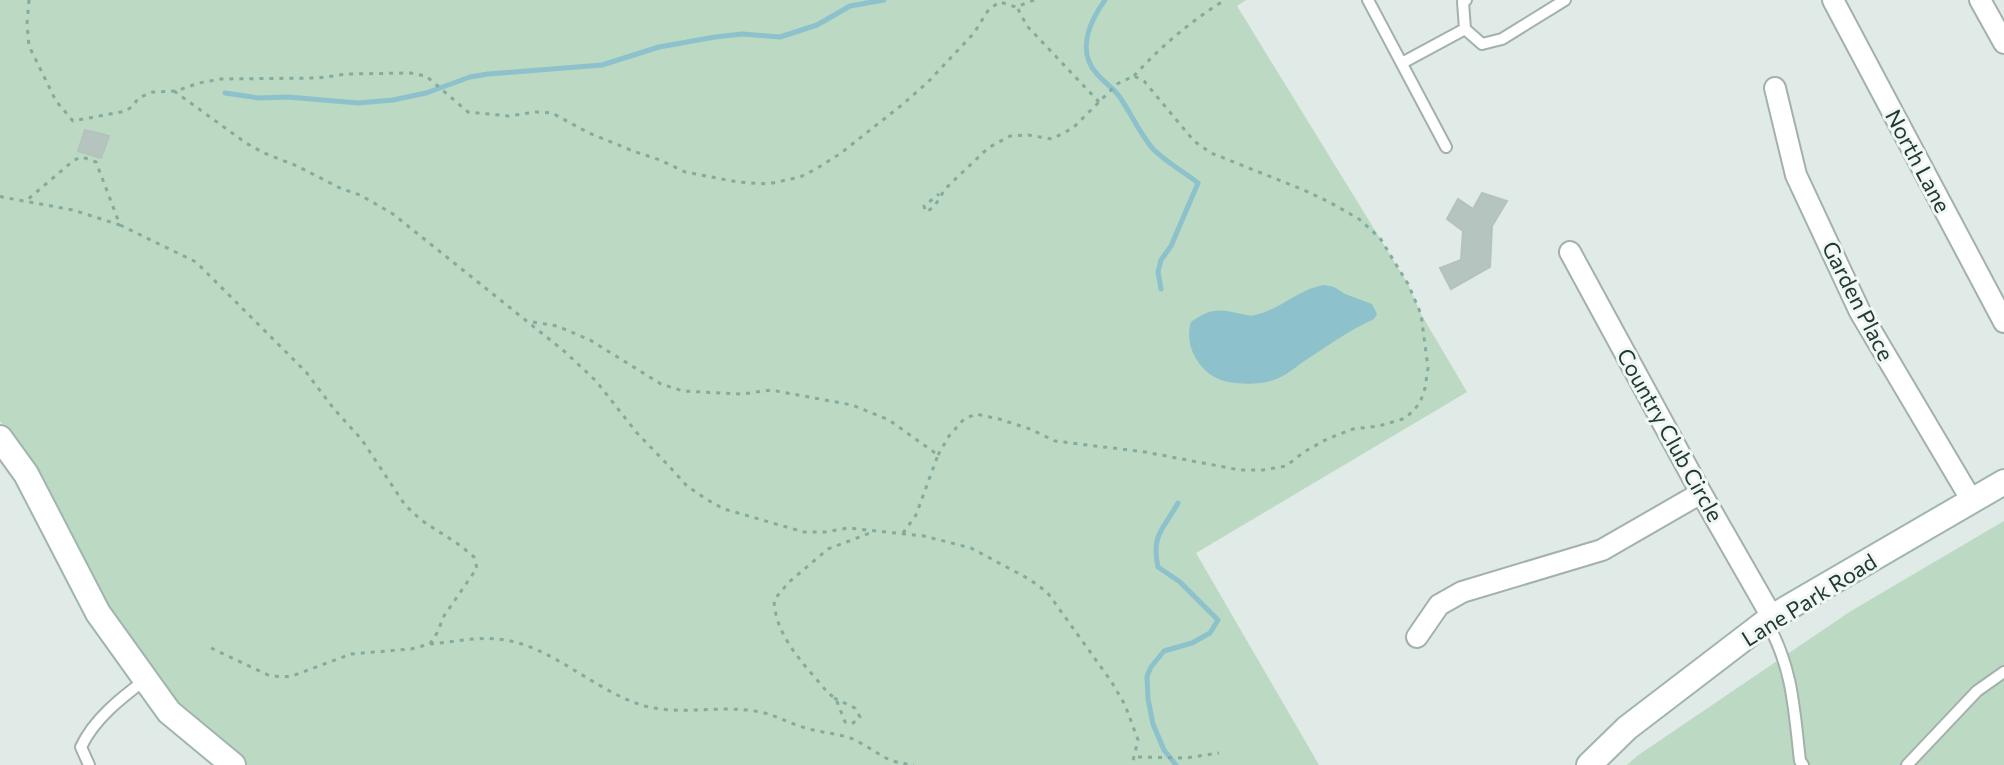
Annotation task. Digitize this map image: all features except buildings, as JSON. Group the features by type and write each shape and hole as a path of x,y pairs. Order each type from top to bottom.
{"street":[{"name":"North Lane","path":"1833,0 2004,322"},
{"path":"1980,0 2004,43"},
{"name":"Garden Place","path":"1775,88 1796,175 1860,312 1972,501"},
{"name":"Country Club Circle","path":"1570,252 1770,620"},
{"path":"0,438 26,474 98,613 169,712 233,765"},
{"name":"Lane Park Road","path":"1589,765 1627,728 1770,620 2004,482"},
{"path":"1417,637 1439,605 1462,592 1602,550 1701,493"}],"lane":[{"path":"1368,0 1446,147"},
{"path":"1466,0 1463,2 1465,29 1482,44 1502,39 1565,0"},
{"path":"1402,63 1465,29"},
{"path":"1770,620 1791,682 1803,765"},
{"path":"1907,765 1977,691 2004,672"},
{"path":"89,765 81,747 86,736 119,700 146,679"}],"path":[{"path":"29,0 29,46 56,101 73,121 126,111 138,98 153,92 174,91 221,79 410,73 426,76 468,112 509,116 552,113 600,138 685,172 768,184 800,177 816,169 903,104 974,33 989,9 1000,2 1016,7 1034,0"},
{"path":"939,194 924,206 926,212 988,148 1010,136 1052,139 1073,128 1117,84 1134,76 1197,17 1225,0"},
{"path":"1018,9 1027,26 1099,102"},
{"path":"902,534 916,515 938,455 949,436 964,419 976,414 1030,429 1055,441 1145,452 1240,470 1263,470 1286,466 1327,439 1353,429 1406,418 1420,403 1428,368 1421,314 1408,284 1380,238 1359,219 1331,203 1211,153 1194,141 1144,81 1134,76"},
{"path":"174,91 246,143 360,195 393,214 529,322 596,381 637,433 687,486 706,499 724,509 804,532 848,528 924,536 971,548 1029,579 1047,592 1125,705 1138,740 1132,765"},
{"path":"26,201 74,160 82,157 96,162 120,225"},
{"path":"0,196 73,210 120,225 196,262 306,372 362,440 405,505 474,557 477,568 444,616 430,644"},
{"path":"529,322 557,326 590,340 661,384 683,391 742,394 771,390 852,405 889,420 938,455"},
{"path":"834,698 855,708 860,717 857,721 852,724 845,722 836,699 834,698 797,654 781,630 774,612 774,600 789,582 828,549 874,531"},
{"path":"211,648 268,675 281,677 292,676 351,654 497,639 544,653 610,693 646,706 667,711 715,708 763,713 805,728 840,734 890,760 914,765"},
{"path":"1138,757 1186,758 1219,753"}],"green space":[{"path":"0,0 1246,0 1237,6 1408,284 1421,314 1467,392 1196,553 1319,765 244,765 174,707 104,609 36,467 0,421"},
{"path":"2004,521 2004,765 1627,765 1851,611"}],"water":[{"path":"1324,285 1372,304 1377,314 1374,319 1336,340 1285,375 1267,382 1244,384 1222,380 1206,371 1195,358 1189,340 1190,328 1191,322 1202,315 1218,310 1253,316"}],"waterway":[{"path":"225,93 259,98 288,97 358,103 393,100 426,93 470,77 602,65 659,47 715,37 742,34 780,37 817,25 850,6 884,0"},
{"path":"1105,0 1094,17 1088,36 1087,56 1091,65 1119,96 1153,149 1198,183 1171,246 1161,260 1158,272 1161,289"},
{"path":"1176,765 1164,750 1153,724 1147,676 1164,651 1192,643 1210,633 1218,620 1180,582 1158,567 1157,540 1178,503"}]}
